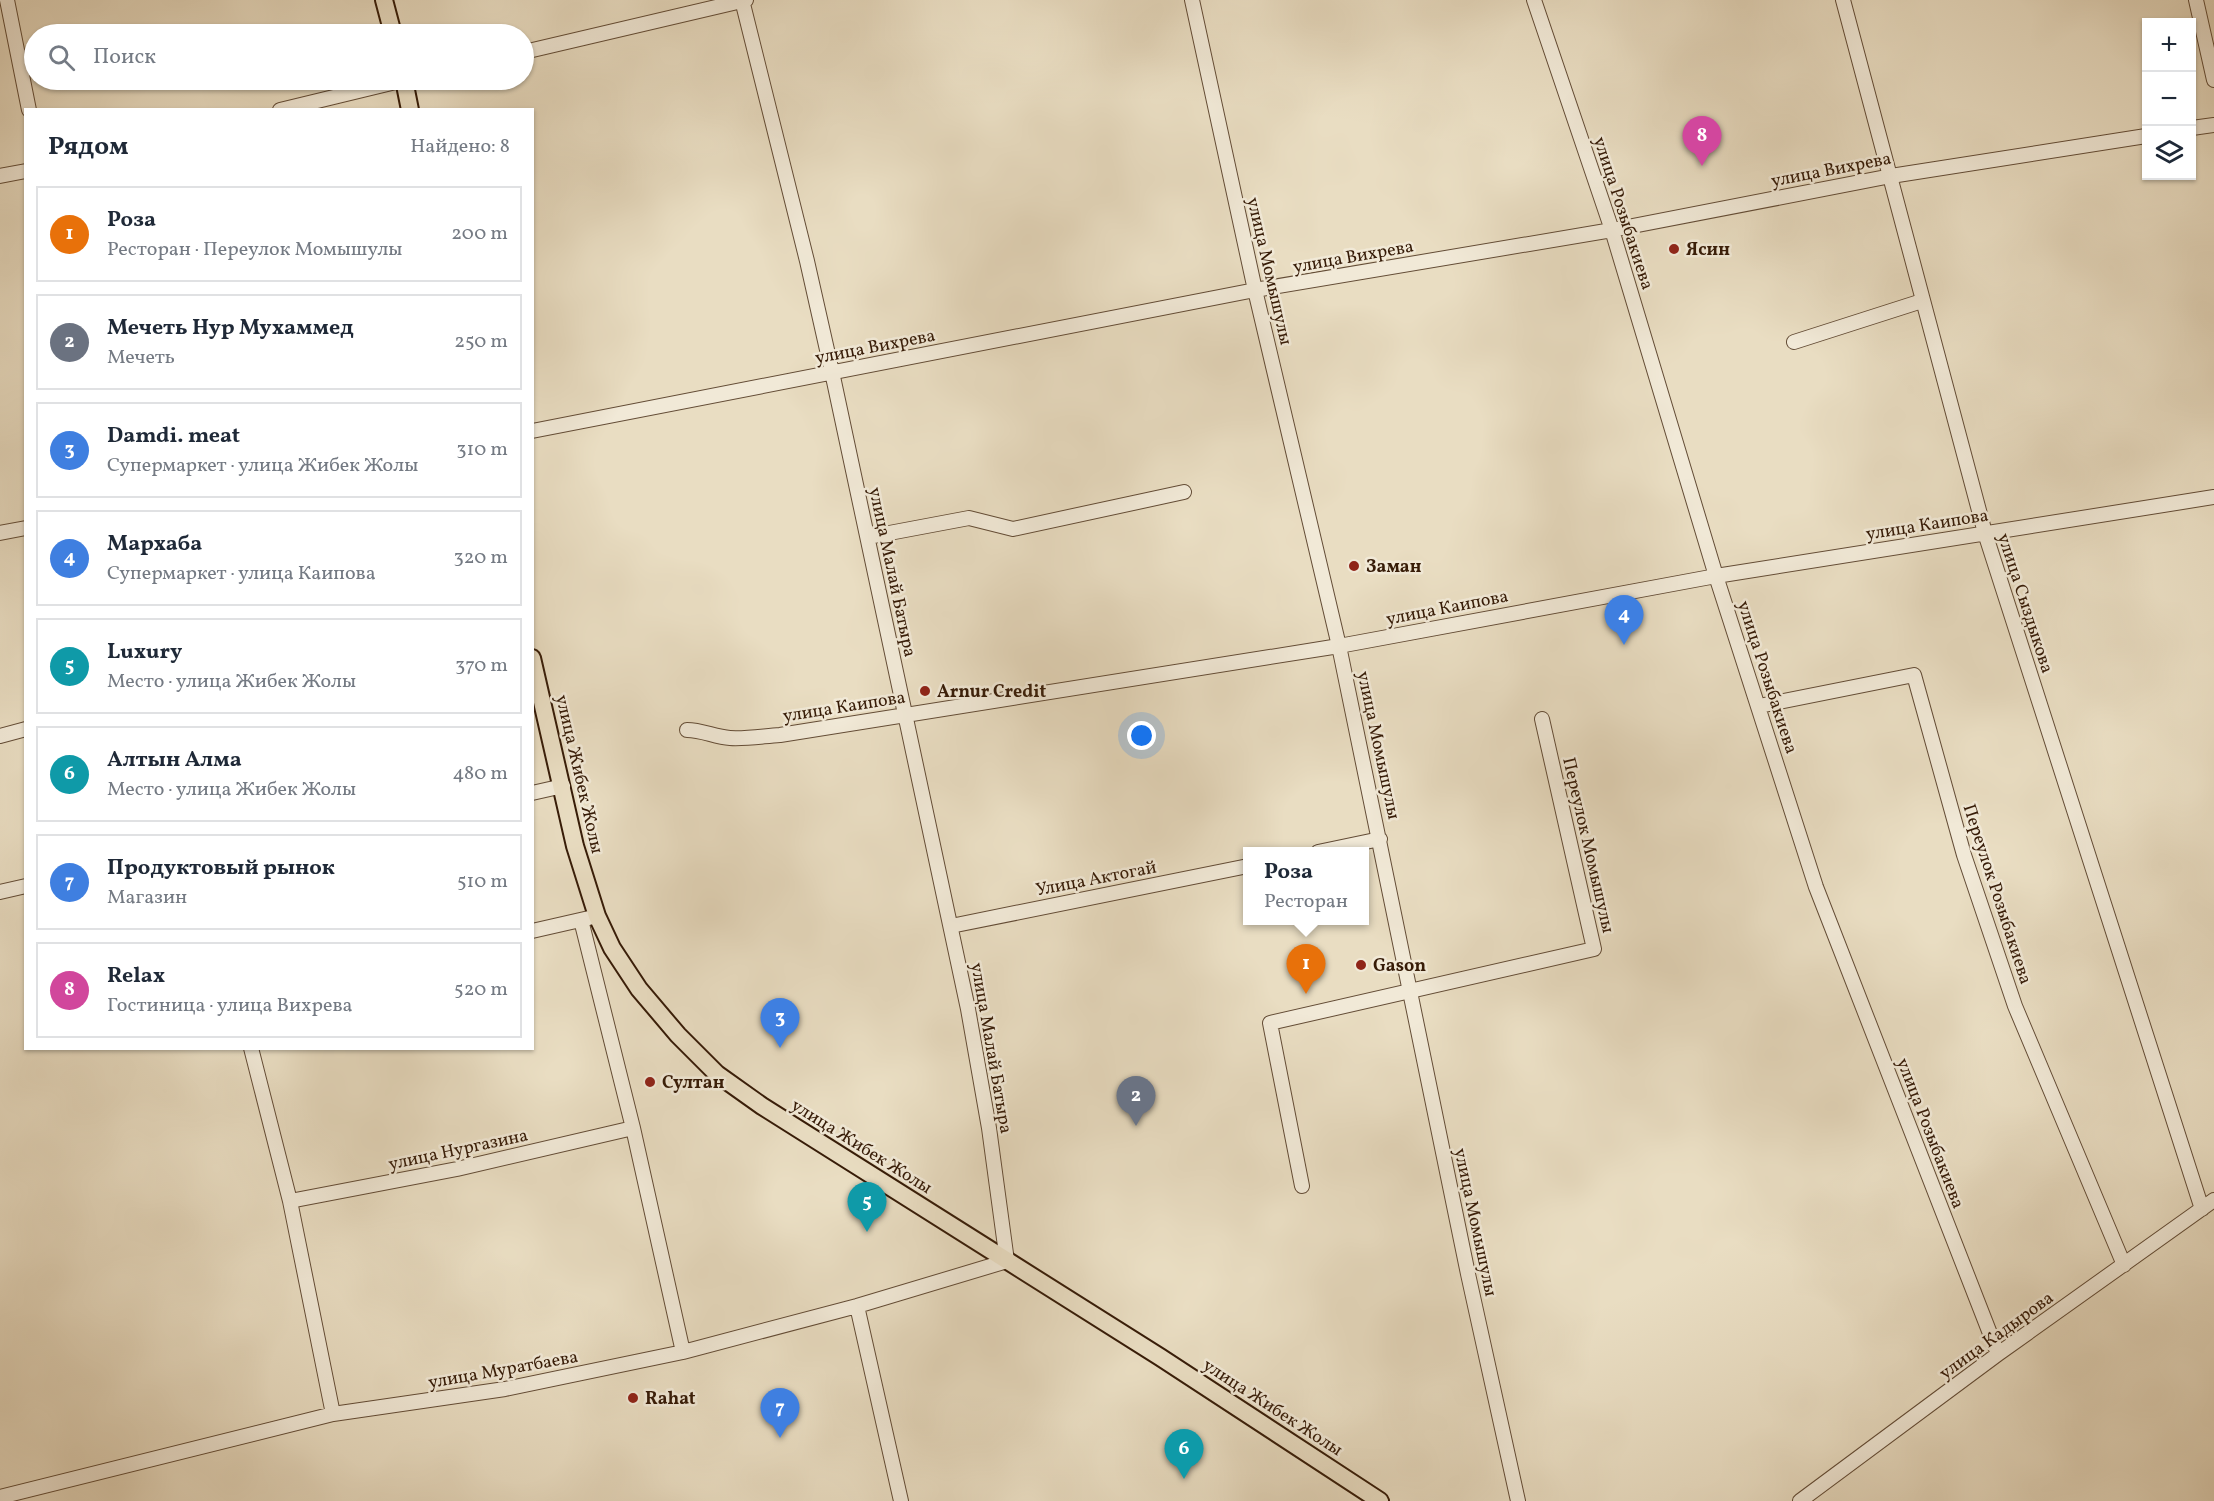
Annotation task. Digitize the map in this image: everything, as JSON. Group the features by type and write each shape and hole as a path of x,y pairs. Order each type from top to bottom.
{"main road":[{"path":"384,0 390,24"},
{"path":"406,90 410,108"},
{"name":"улица Жибек Жолы","path":"534,666 563,786 589,918 639,989 678,1035 717,1074 762,1106 1160,1357 1380,1501"}],"street":[{"path":"7,0 24,85"},
{"path":"534,50 743,0"},
{"name":"улица Малай Батыра","path":"743,0 832,372 951,926 989,1128 1007,1261"},
{"name":"улица Момышулы","path":"1192,0 1255,290 1339,646 1468,1275 1518,1501"},
{"name":"улица Розыбакиева","path":"1534,0 1612,230 1716,576 1816,887 1998,1354"},
{"name":"улица Сыздыкова","path":"1843,0 1984,533 2202,1209"},
{"path":"2196,0 2214,80"},
{"path":"25,90 29,108"},
{"path":"288,108 363,90"},
{"path":"2196,127 2214,125"},
{"name":"улица Вихрева","path":"534,431 1255,290 1612,230 1891,176 2142,137"},
{"path":"0,176 24,171"},
{"path":"1794,342 1922,301"},
{"path":"867,537 969,518 1013,529 1184,492"},
{"name":"улица Каипова","path":"687,730 733,738 780,735 1339,646 1716,576 2214,496"},
{"path":"0,533 24,528"},
{"name":"Переулок Розыбакиева","path":"1759,706 1914,675 1964,855 2015,1006 2124,1265"},
{"name":"Переулок Момышулы","path":"1302,1186 1270,1023 1594,949 1542,719"},
{"path":"0,736 24,730"},
{"path":"534,793 563,786"},
{"path":"1341,847 1380,839"},
{"name":"Улица Актогай","path":"951,926 1243,867"},
{"path":"0,892 24,886"},
{"path":"534,931 589,918 683,1352"},
{"path":"252,1050 290,1201 333,1414"},
{"name":"улица Нургазина","path":"290,1201 457,1169 633,1128"},
{"name":"улица Кадырова","path":"1800,1501 1998,1354 2214,1200"},
{"name":"улица Муратбаева","path":"0,1497 333,1414 505,1389 683,1352 858,1306 1007,1261"},
{"path":"858,1306 901,1501"}],"place":[{"name":"Relax","path":"1702,166"},
{"name":"Ясин","path":"1674,249"},
{"name":"Заман","path":"1354,566"},
{"name":"Мархаба","path":"1624,645"},
{"name":"Arnur Credit","path":"925,691"},
{"name":"Gason","path":"1361,965"},
{"name":"Роза","path":"1306,994"},
{"name":"Damdi. meat","path":"780,1048"},
{"name":"Султан","path":"650,1082"},
{"name":"Мечеть Нур Мухаммед","path":"1136,1126"},
{"name":"Luxury","path":"867,1232"},
{"name":"Rahat","path":"633,1398"},
{"name":"Продуктовый рынок","path":"780,1438"},
{"name":"Алтын Алма","path":"1184,1479"}]}
